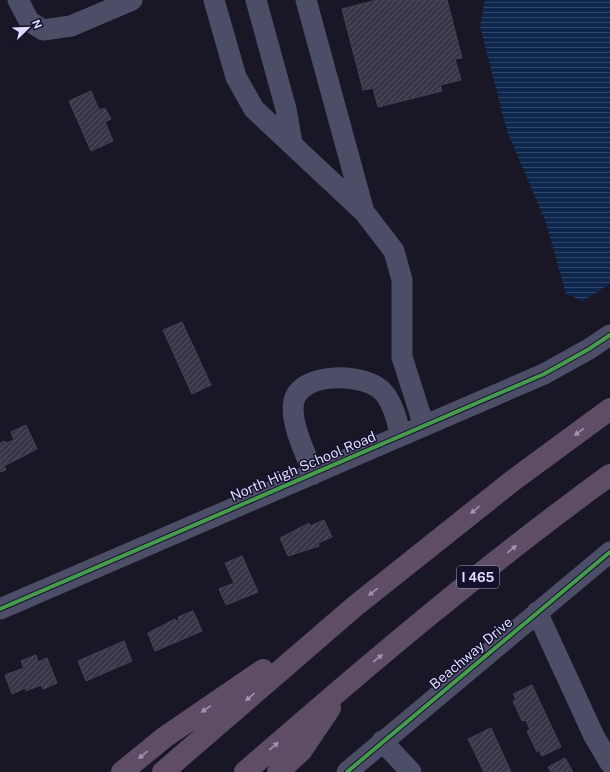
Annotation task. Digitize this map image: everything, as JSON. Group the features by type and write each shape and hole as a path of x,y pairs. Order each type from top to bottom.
{"highway":[{"path":"163,772 354,608 511,482 610,409"},
{"name":"I 465","path":"244,772 348,682 525,540 610,475"},
{"path":"122,772 165,737 354,608"},
{"path":"278,772 301,750 348,682"}],"street":[{"path":"18,0 29,21 43,30 71,26 132,0"},
{"path":"214,0 236,77 254,108 364,212 394,251 402,280 402,357 424,426"},
{"path":"256,0 286,109 292,143"},
{"path":"306,0 364,212"},
{"name":"North High School Road","path":"0,609 544,374 589,350 610,335"},
{"path":"314,474 298,432 294,415 294,402 296,395 302,387 326,378 351,377 371,383 384,393 392,407 401,436"},
{"name":"Beachway Drive","path":"347,772 382,741 610,552"},
{"path":"538,612 594,736 610,763"},
{"path":"382,741 411,772"}],"water":[{"path":"485,0 610,0 610,284 583,301 566,294 546,223 507,131 480,26"}],"building":[{"path":"377,0 447,0 462,58 455,59 461,80 440,85 442,91 378,107 373,88 363,90 342,9"},
{"path":"91,91 99,110 105,108 111,119 105,122 113,141 91,151 69,101"},
{"path":"182,322 211,385 192,394 163,330"},
{"path":"26,425 37,449 4,466 6,470 0,472 0,443 5,441 6,443 14,440 11,432"},
{"path":"324,520 332,537 318,543 319,546 288,556 280,538 309,523 310,526"},
{"path":"242,556 258,592 226,605 219,589 234,583 225,563"},
{"path":"193,611 202,631 155,651 148,633 175,619 176,621 179,620 178,617"},
{"path":"124,641 132,661 86,681 78,661"},
{"path":"36,655 38,662 47,658 57,683 43,689 41,685 26,691 25,688 12,694 5,675 24,668 21,661"},
{"path":"532,685 561,747 542,756 539,750 537,752 527,731 530,730 526,720 522,721 513,701 516,699 513,694"},
{"path":"491,728 511,772 484,772 468,739"},
{"path":"565,758 573,772 551,772 548,767"}],"cycle path":[{"path":"0,609 544,374 589,349 610,335"},
{"path":"347,772 610,552"}]}
